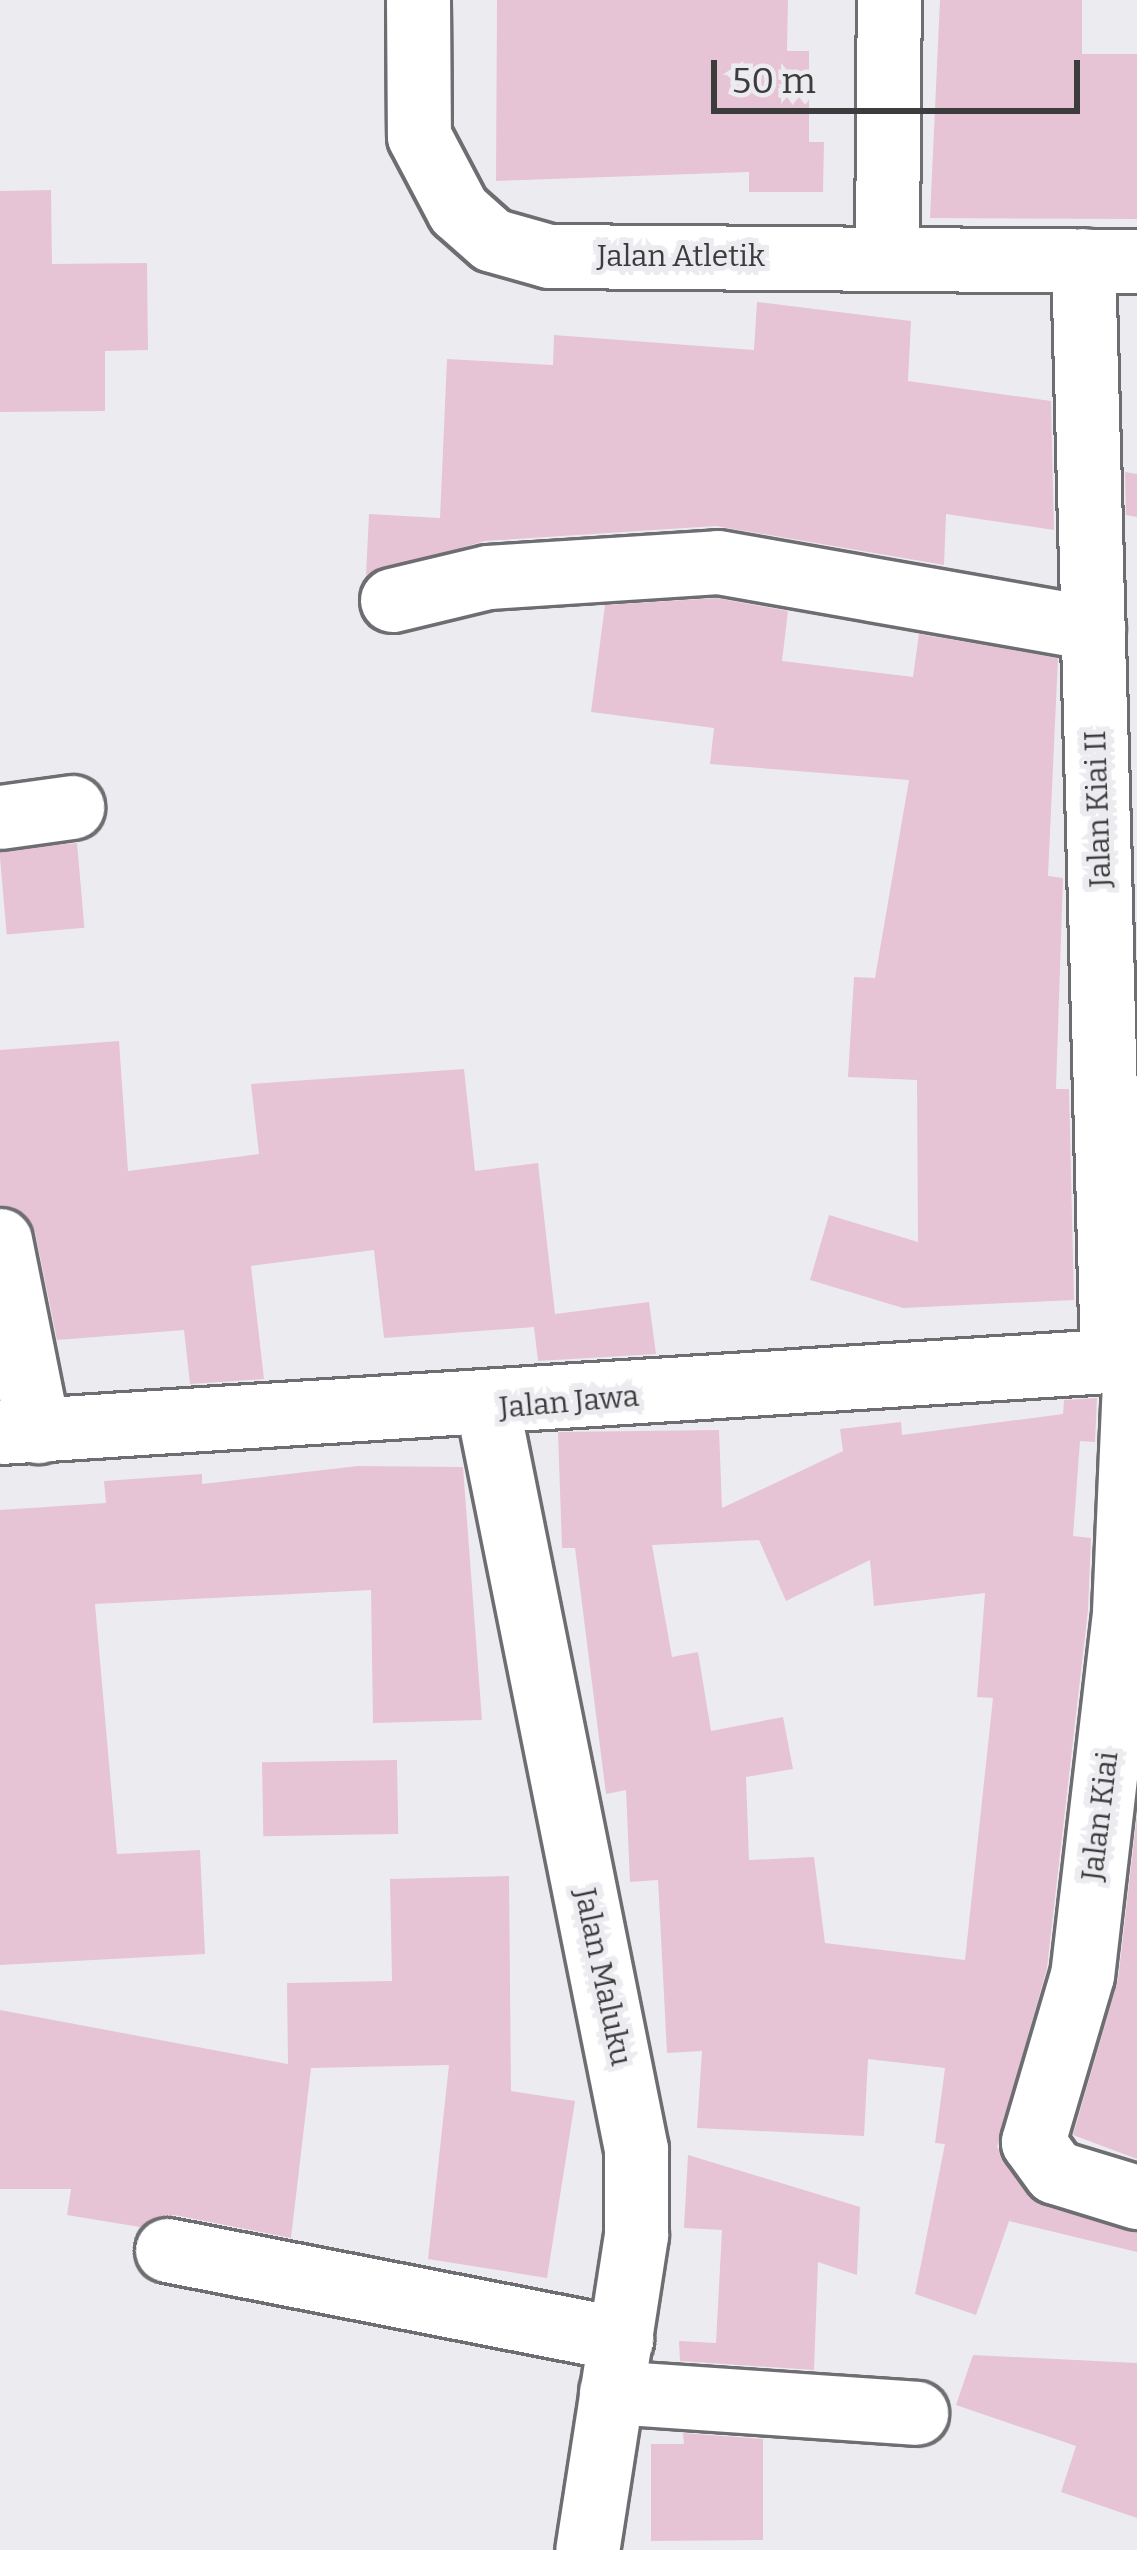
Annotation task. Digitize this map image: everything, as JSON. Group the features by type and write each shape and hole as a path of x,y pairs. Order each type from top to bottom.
{"street":[{"name":"Jalan Atletik","path":"418,0 419,136 458,211 492,240 549,256 1110,261"},
{"path":"886,256 889,0"},
{"name":"Jalan Kiai II","path":"1110,261 1093,628 1128,1359"},
{"path":"392,600 488,577 718,562 1093,628"},
{"path":"0,817 71,807"},
{"path":"0,1240 19,1431"},
{"name":"Jalan Jawa","path":"19,1431 488,1409 1128,1359"},
{"name":"Jalan Kiai","path":"1128,1359 1124,1613 1082,1975 1033,2142 1055,2172 1137,2197"},
{"name":"Jalan Maluku","path":"488,1409 636,2149 616,2365 587,2550"},
{"path":"167,2250 616,2365 916,2413"}],"building":[{"path":"497,0 788,0 787,51 809,51 809,142 824,142 823,192 749,192 749,172 496,181"},
{"path":"940,0 1082,0 1082,54 1137,54 1137,219 930,218"},
{"path":"51,190 52,264 147,263 148,350 105,351 105,411 0,412 0,191"},
{"path":"757,302 911,321 908,381 1051,401 1054,530 946,514 944,565 716,526 485,541 366,575 369,514 440,518 447,359 553,365 554,335 754,350"},
{"path":"1125,472 1137,474 1137,517 1126,515"},
{"path":"716,598 788,611 782,661 913,677 919,634 1058,658 1048,876 1063,878 1056,1089 1069,1089 1074,1300 903,1308 810,1280 829,1215 918,1242 917,1080 848,1077 854,977 875,978 909,780 710,764 714,728 591,712 605,605"},
{"path":"77,843 84,928 7,934 0,850"},
{"path":"119,1041 128,1171 259,1154 251,1084 464,1069 475,1171 538,1163 555,1314 649,1302 656,1354 538,1361 534,1327 384,1338 374,1250 251,1266 264,1379 190,1384 184,1330 57,1340 35,1232 0,1205 0,1050"},
{"path":"1097,1398 1095,1442 1080,1441 1073,1536 1091,1538 1088,1610 1047,1968 997,2147 1027,2194 1137,2232 1137,2252 1009,2221 976,2315 915,2294 945,2144 935,2143 945,2068 868,2059 864,2136 697,2128 702,2051 667,2053 658,1880 630,1882 626,1790 606,1794 575,1548 562,1548 558,1432 719,1430 722,1508 843,1451 840,1429 901,1422 902,1435 1063,1414 1064,1400","holes":["759,1540 786,1601 870,1560 874,1606 985,1593 977,1697 993,1698 965,1960 825,1943 814,1857 749,1860 746,1777 793,1769 783,1717 711,1731 698,1652 672,1657 652,1545"]},
{"path":"358,1466 463,1467 482,1720 373,1723 371,1590 95,1604 117,1854 200,1850 205,1954 0,1965 0,1510 106,1503 104,1481 202,1474 202,1484"},
{"path":"397,1760 398,1834 263,1836 262,1762"},
{"path":"1137,1815 1137,2159 1073,2135 1118,1980"},
{"path":"509,1876 511,2091 575,2101 547,2278 428,2259 449,2065 311,2068 291,2238 174,2215 140,2227 67,2215 71,2189 0,2189 0,2010 288,2064 287,1983 392,1981 390,1879"},
{"path":"688,2155 860,2207 857,2275 818,2262 814,2370 680,2361 679,2341 716,2343 722,2230 684,2228"},
{"path":"973,2355 1137,2363 1137,2518 1061,2492 1076,2446 956,2405"},
{"path":"683,2433 763,2439 763,2540 651,2541 651,2444 684,2444"}]}
